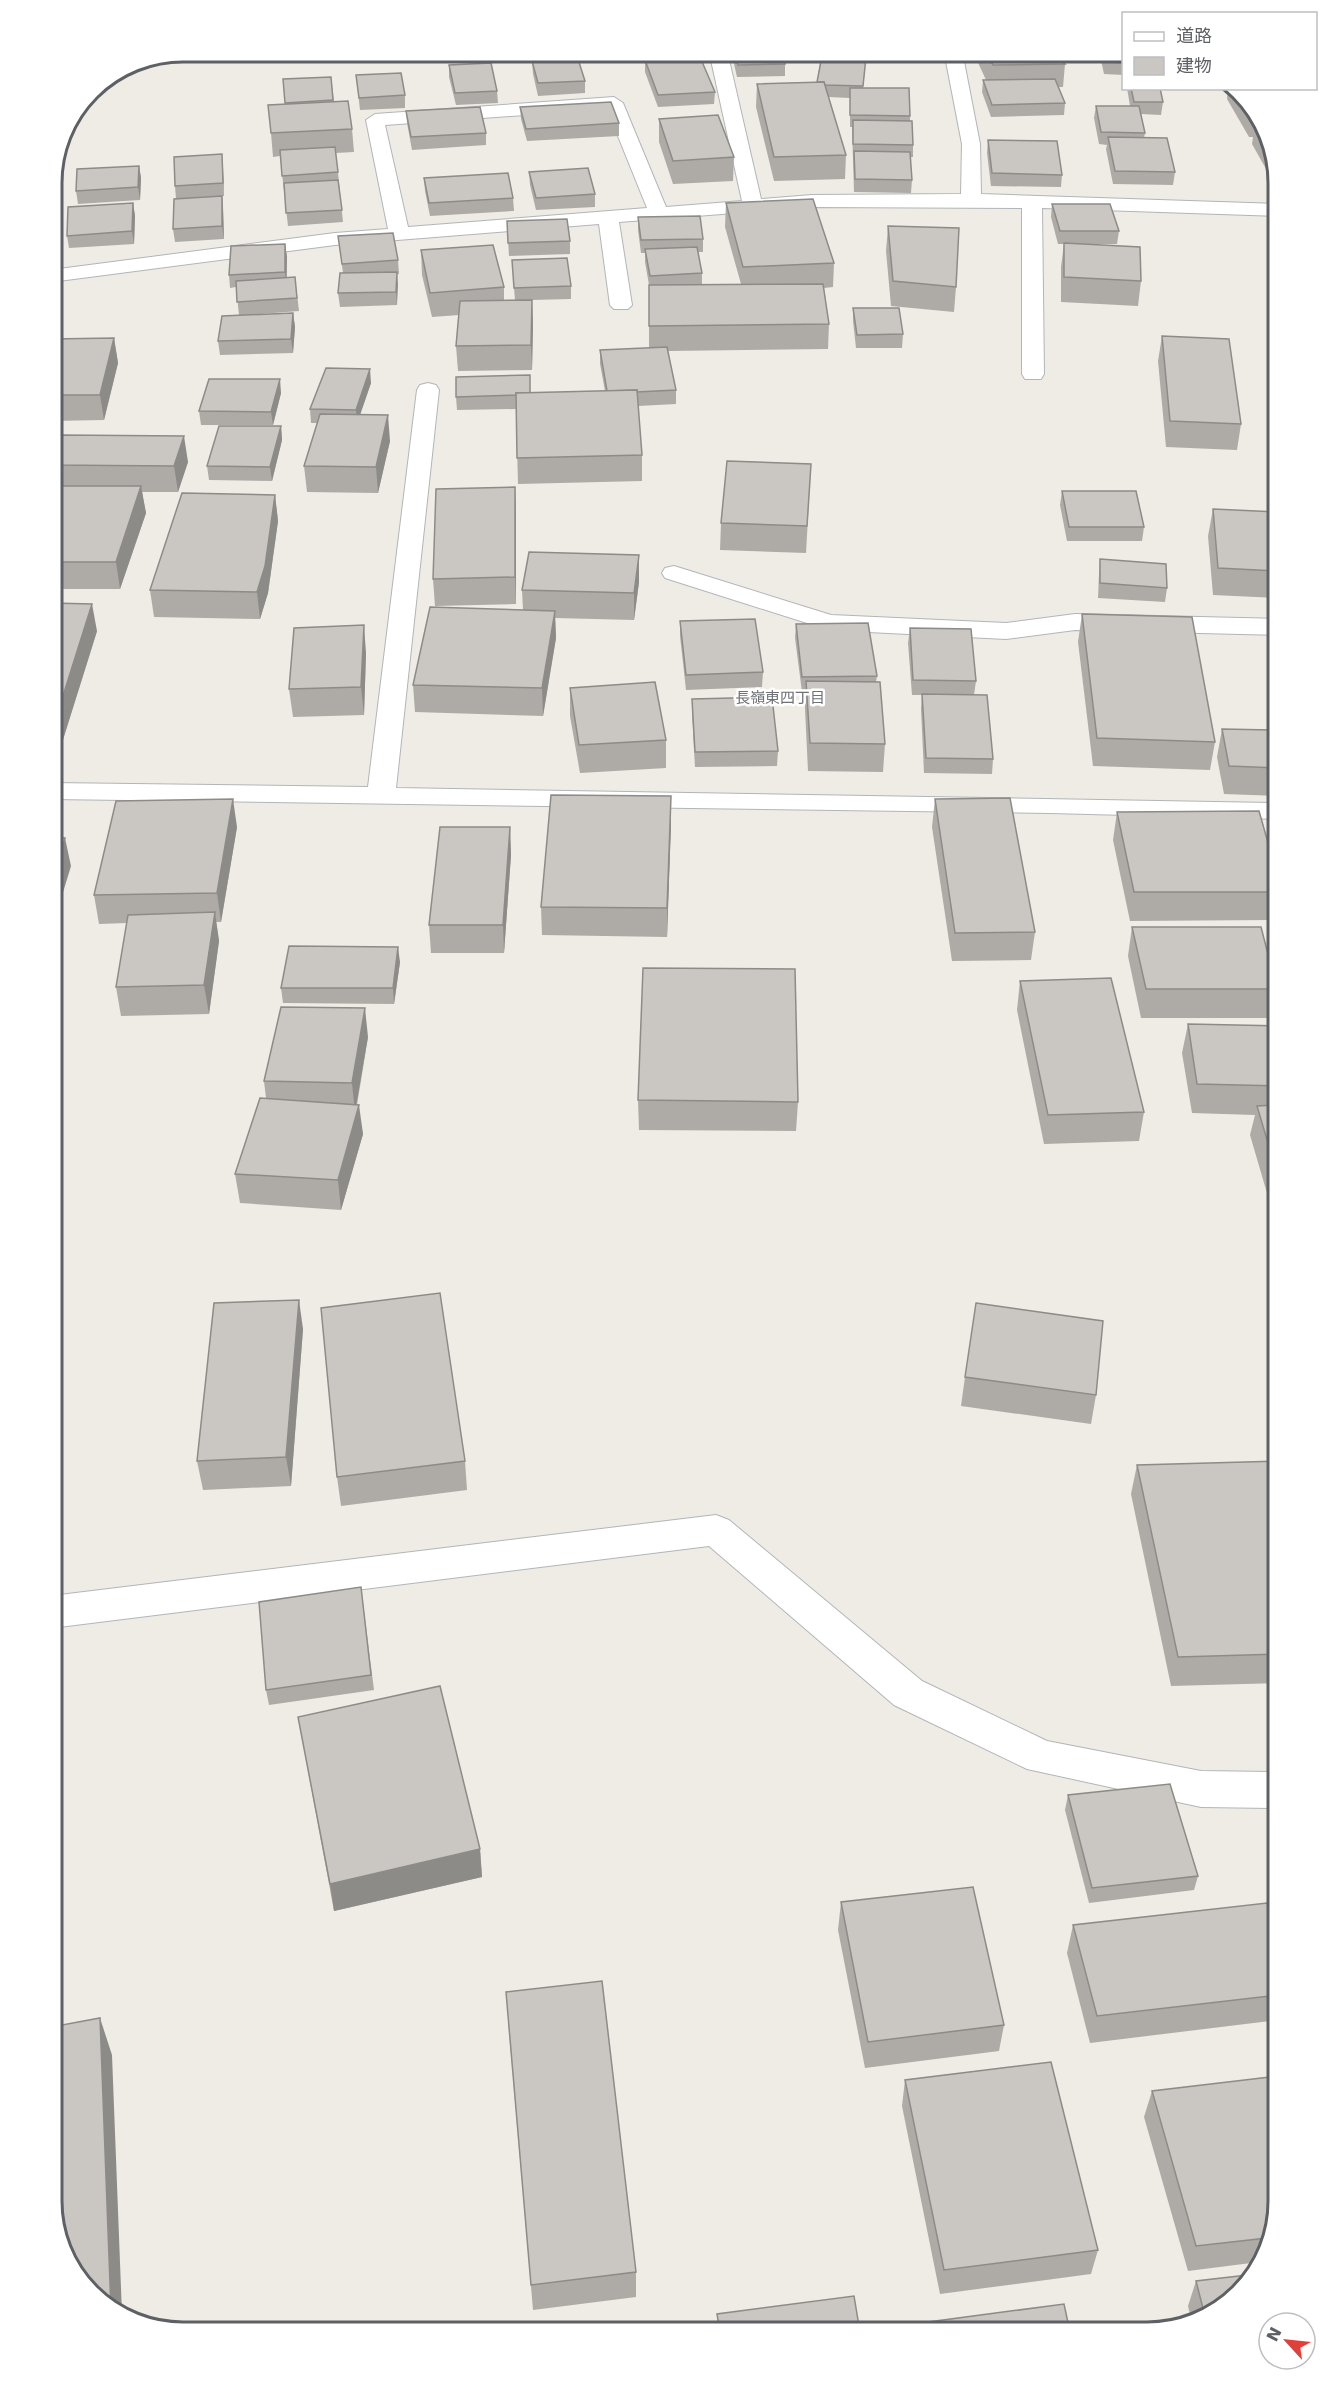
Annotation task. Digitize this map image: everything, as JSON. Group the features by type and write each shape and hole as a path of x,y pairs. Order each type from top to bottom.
{"street":[{"path":"720,62 753,206"},
{"path":"955,62 971,144 971,200"},
{"path":"399,234 375,120 614,103 659,214"},
{"path":"62,275 335,239 812,201 971,200 1268,210"},
{"path":"1032,203 1033,374"},
{"path":"608,218 621,305"},
{"path":"381,796 428,390"},
{"path":"674,573 829,622 1006,631 1075,622 1268,627"},
{"path":"62,792 1050,805 1268,812"},
{"path":"62,1611 716,1530 908,1693 1041,1757 1201,1789 1268,1790"}],"building":[{"path":"532,62 579,62 585,81 538,83"},
{"path":"646,62 702,62 715,92 658,95"},
{"path":"737,62 785,62 785,64 738,65"},
{"path":"821,62 865,62 863,86 825,85 824,82 817,82"},
{"path":"991,62 1063,62 1065,64 993,65"},
{"path":"491,63 497,91 455,93 449,65"},
{"path":"401,73 405,95 359,98 356,75"},
{"path":"331,77 333,100 285,103 283,79"},
{"path":"1055,79 1065,103 992,105 983,80"},
{"path":"824,82 846,155 774,157 757,84"},
{"path":"850,88 909,88 910,116 850,115"},
{"path":"1131,90 1160,90 1163,102 1134,102"},
{"path":"348,101 352,129 271,133 268,105"},
{"path":"611,102 619,123 526,129 520,107"},
{"path":"1096,106 1139,106 1145,133 1101,132"},
{"path":"480,107 486,133 411,137 406,111"},
{"path":"718,115 734,157 673,161 659,119"},
{"path":"853,120 912,121 913,145 853,144"},
{"path":"1108,137 1167,138 1175,172 1115,171"},
{"path":"988,140 1057,141 1062,175 992,173"},
{"path":"335,147 338,172 282,176 280,150"},
{"path":"854,151 910,152 912,180 855,179"},
{"path":"222,154 223,183 175,186 174,157"},
{"path":"139,166 138,187 76,191 77,169"},
{"path":"588,168 595,194 536,198 529,172"},
{"path":"508,173 513,198 429,203 424,178"},
{"path":"338,180 342,210 286,213 284,183"},
{"path":"222,196 222,226 173,229 174,199"},
{"path":"813,199 834,263 743,267 726,203"},
{"path":"133,203 132,231 67,236 68,207"},
{"path":"1052,204 1110,204 1119,231 1060,231"},
{"path":"700,216 703,239 641,240 638,217"},
{"path":"567,219 570,241 508,243 507,221"},
{"path":"888,226 959,228 956,287 893,281"},
{"path":"393,233 398,260 342,264 338,236"},
{"path":"1064,243 1140,247 1141,281 1064,277"},
{"path":"285,244 285,272 229,275 231,246"},
{"path":"493,245 504,287 430,293 421,250"},
{"path":"697,247 702,273 650,276 645,249"},
{"path":"567,258 571,286 514,288 512,260"},
{"path":"397,272 396,292 338,293 340,273"},
{"path":"295,277 297,298 237,302 236,281"},
{"path":"823,284 829,324 649,326 649,285"},
{"path":"532,300 531,345 456,346 460,301"},
{"path":"853,308 899,308 903,334 857,335"},
{"path":"293,313 291,339 218,341 222,316"},
{"path":"1162,336 1229,339 1241,424 1170,421"},
{"path":"114,338 100,395 62,395 62,339"},
{"path":"667,347 676,390 607,391 600,350"},
{"path":"326,368 370,369 356,410 310,409"},
{"path":"530,375 530,393 456,397 456,377"},
{"path":"209,379 280,379 271,412 199,411"},
{"path":"637,390 642,455 517,458 516,393"},
{"path":"320,414 388,415 376,467 304,466"},
{"path":"219,426 281,426 270,467 207,466"},
{"path":"62,435 184,436 174,466 62,465"},
{"path":"727,461 811,464 807,526 721,523"},
{"path":"62,486 141,486 116,562 62,562"},
{"path":"515,487 515,577 433,579 436,489"},
{"path":"1062,491 1136,491 1144,527 1069,527"},
{"path":"182,493 275,495 265,566 257,592 150,590"},
{"path":"1213,509 1268,512 1268,570 1218,568"},
{"path":"529,552 639,555 634,593 522,590"},
{"path":"1100,559 1166,564 1167,588 1100,583"},
{"path":"62,603 92,604 62,699"},
{"path":"430,607 555,611 542,688 413,685"},
{"path":"1082,614 1192,617 1215,742 1097,738"},
{"path":"755,619 763,672 686,675 680,621"},
{"path":"868,623 877,676 802,677 796,624"},
{"path":"364,625 361,687 289,689 294,628"},
{"path":"910,628 971,629 976,681 913,680"},
{"path":"806,681 880,682 885,744 810,743"},
{"path":"655,682 666,740 579,745 570,688"},
{"path":"922,694 987,695 993,759 926,758"},
{"path":"772,697 778,751 695,752 692,699"},
{"path":"1222,729 1268,730 1268,768 1229,766"},
{"path":"551,795 671,796 667,908 541,907"},
{"path":"1010,798 1035,932 955,933 935,799"},
{"path":"233,799 217,893 94,895 116,801"},
{"path":"1259,811 1268,843 1268,892 1134,892 1117,812"},
{"path":"440,827 510,827 503,925 429,925"},
{"path":"215,912 204,985 116,987 128,915"},
{"path":"1132,927 1261,927 1268,954 1268,989 1146,989"},
{"path":"289,946 398,947 393,988 281,988"},
{"path":"643,968 795,969 798,1102 638,1100"},
{"path":"1111,978 1144,1112 1048,1115 1020,981"},
{"path":"281,1007 365,1008 352,1083 264,1081"},
{"path":"1188,1024 1268,1026 1268,1086 1197,1084"},
{"path":"260,1098 359,1105 338,1180 235,1174"},
{"path":"1268,1105 1268,1143 1257,1106"},
{"path":"440,1293 465,1461 337,1477 321,1308"},
{"path":"299,1300 286,1457 197,1461 214,1303"},
{"path":"976,1303 1103,1321 1096,1395 965,1377"},
{"path":"1268,1461 1268,1654 1178,1657 1137,1465"},
{"path":"361,1587 371,1675 266,1690 259,1602"},
{"path":"440,1686 480,1849 330,1884 298,1717"},
{"path":"1170,1784 1198,1876 1092,1888 1068,1795"},
{"path":"973,1887 1004,2025 868,2042 841,1902"},
{"path":"1267,1903 1268,1996 1097,2016 1073,1925"},
{"path":"602,1981 636,2272 531,2285 506,1992"},
{"path":"100,2018 111,2298 86,2274 71,2247 64,2224 62,2209 62,2025"},
{"path":"1051,2062 1098,2250 944,2270 905,2080"},
{"path":"1268,2077 1268,2201 1261,2239 1196,2246 1152,2091"},
{"path":"1241,2276 1220,2297 1203,2307 1196,2281"},
{"path":"854,2296 858,2322 718,2322 717,2314"},
{"path":"1064,2304 1068,2322 930,2322"}],"district":[{"name":"長嶺東四丁目","path":"780,698"}]}
